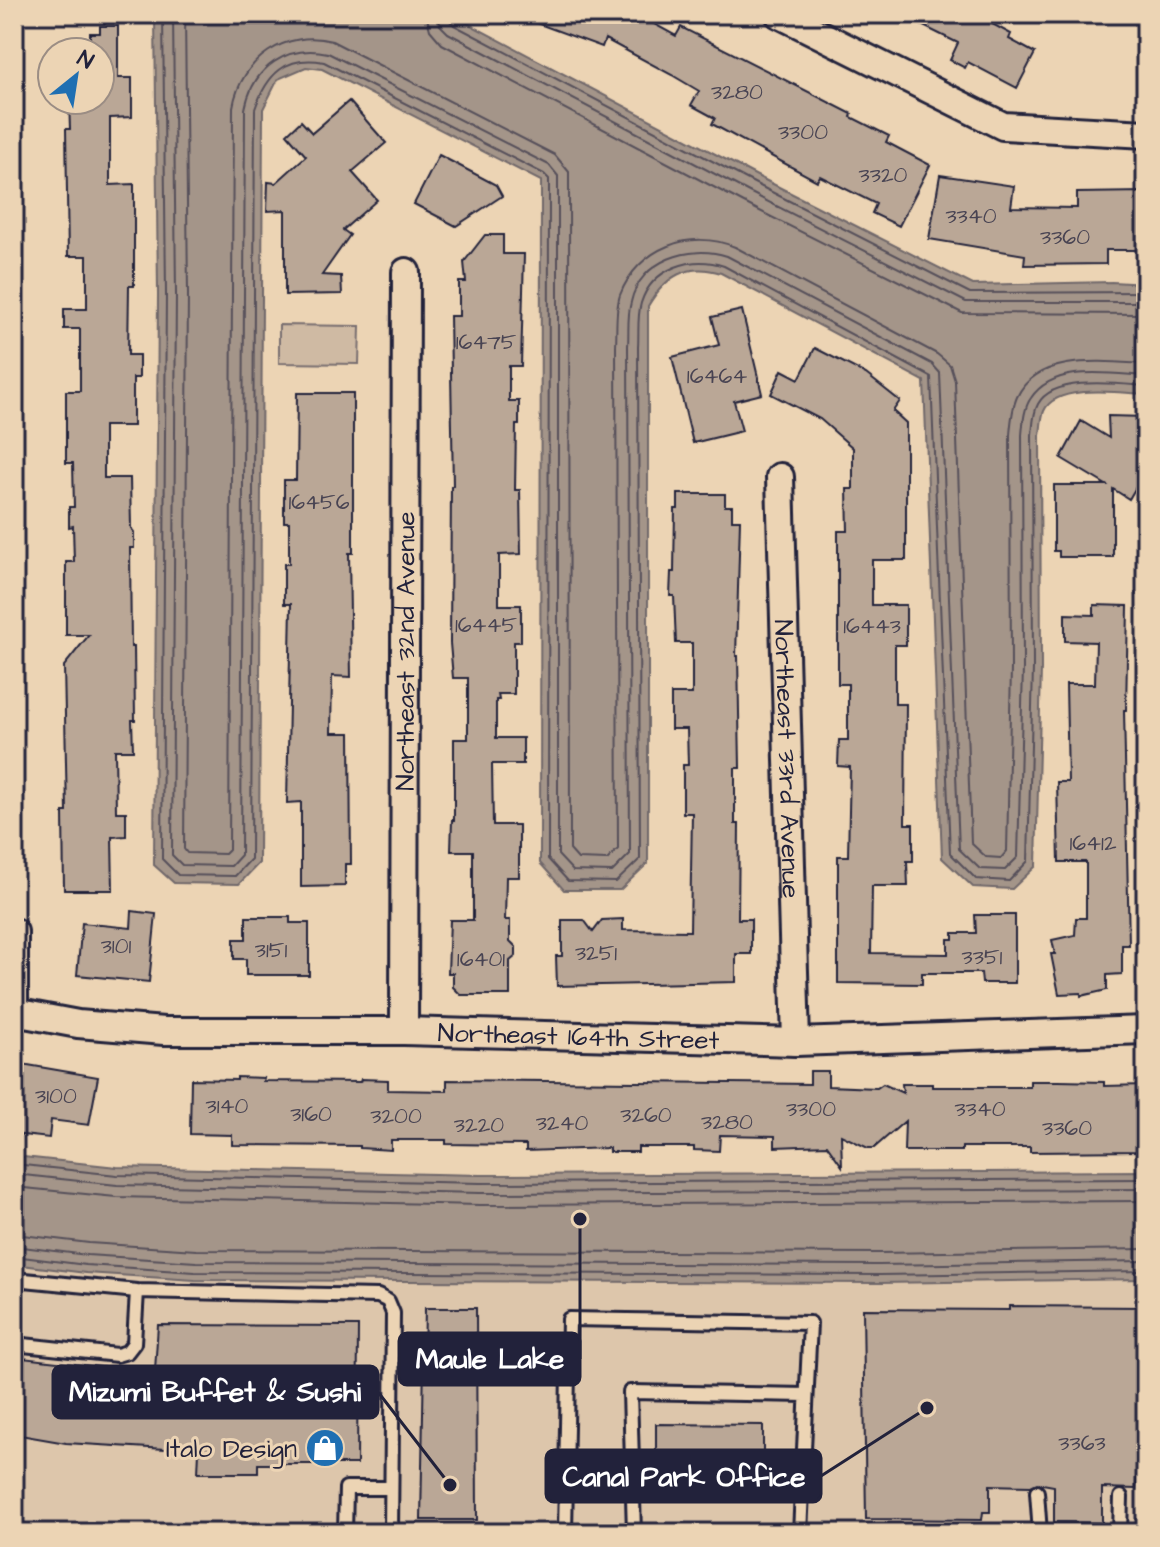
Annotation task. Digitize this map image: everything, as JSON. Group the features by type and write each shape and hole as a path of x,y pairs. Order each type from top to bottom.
{"street":[{"path":"779,14 1003,126 1146,134"},
{"name":"Northeast 32nd Avenue","path":"404,1031 406,272"},
{"name":"Northeast 33rd Avenue","path":"780,477 796,1042"},
{"path":"14,932 14,1012"},
{"name":"Northeast 164th Street","path":"14,1012 78,1024 164,1031 404,1031 796,1042 1146,1030"}],"lane":[{"path":"14,1279 137,1291 378,1296 388,1301 393,1313 391,1533"},
{"path":"14,1344 117,1355 127,1352 134,1343 137,1291"},
{"path":"565,1533 569,1319 810,1323 800,1533"},
{"path":"634,1533 630,1392 806,1395"},
{"path":"345,1533 346,1488 391,1488"},
{"path":"1037,1492 1040,1533"},
{"path":"1120,1533 1121,1497"}],"shaded area":[{"path":"279,325 360,326 359,364 279,363"},
{"path":"14,1264 86,1273 195,1280 880,1283 1146,1279 1146,1533 14,1533"}],"water":[{"path":"155,14 450,14 757,176 973,285 1146,284 1146,394 1075,393 1051,402 1042,417 1036,866 1012,889 973,887 942,858 924,381 721,273 698,269 678,274 662,287 648,306 648,863 620,890 564,890 540,863 541,181 322,69 306,67 278,79 263,109 259,863 239,884 174,883 154,865 158,294"},
{"path":"14,1156 117,1167 480,1175 1146,1171 1146,1279 880,1283 195,1280 86,1273 14,1264"}],"building":[{"path":"518,14 636,14 676,36 681,27 852,114 851,117 889,136 886,142 930,165 899,226 872,213 876,204 820,176 817,181 712,124 715,118 691,105 699,91 672,75 605,39 602,47"},
{"path":"899,14 974,14 1011,34 1009,39 1035,53 1017,88 968,62 965,68 950,60 958,43"},
{"path":"100,26 118,26 118,78 132,78 132,117 110,118 110,185 134,184 134,286 129,286 128,355 139,355 139,378 133,378 133,426 104,426 104,478 130,478 131,528 134,532 134,548 130,548 135,720 132,720 133,750 115,750 116,812 126,812 126,836 112,837 113,890 64,890 63,812 67,812 64,666 89,635 66,635 66,562 74,562 69,507 74,507 73,463 66,463 66,391 80,391 80,329 64,329 64,309 87,309 87,256 68,256 66,129 70,129 70,116 116,116 116,36 90,36 90,33 100,33"},
{"path":"349,101 386,143 352,172 377,200 343,230 350,235 322,275 341,276 342,294 285,295 285,210 267,211 268,182 276,183 306,156 287,134 301,121 312,133"},
{"path":"439,155 496,185 502,196 456,226 414,204"},
{"path":"940,175 1014,186 1011,207 1077,208 1077,193 1145,192 1146,250 1106,250 1106,264 1024,265 1025,255 929,239"},
{"path":"485,235 503,235 503,254 524,254 521,366 509,366 509,401 519,401 515,490 520,490 521,554 499,555 499,605 521,605 521,642 514,642 514,694 498,694 499,700 496,700 496,738 523,738 523,764 492,764 493,825 519,825 519,877 506,877 505,920 510,920 510,941 516,947 516,956 510,961 510,995 461,995 453,987 453,973 448,973 450,920 473,920 473,851 451,851 454,739 468,739 468,678 453,678 450,643 453,486 450,316 459,316 459,282 466,282 464,262"},
{"path":"742,310 762,394 734,401 742,431 693,443 672,357 719,345 712,317"},
{"path":"815,348 866,374 900,401 893,411 906,423 906,560 872,560 872,605 906,605 906,645 895,645 895,704 906,704 905,824 913,824 913,861 907,861 908,886 872,886 871,953 948,954 948,939 953,939 953,933 976,933 975,915 1015,915 1015,983 982,983 981,973 922,973 922,984 838,983 838,856 848,856 850,767 838,766 839,740 848,740 848,684 838,684 838,531 848,531 847,489 853,489 853,448 820,419 771,394 782,370 799,379"},
{"path":"297,393 353,393 353,553 349,553 351,677 332,676 331,733 350,733 351,864 345,864 345,886 301,887 301,802 287,803 291,604 284,604 284,564 289,564 289,522 284,522 284,480 296,480"},
{"path":"1108,416 1146,417 1146,470 1129,499 1113,489 1113,557 1059,557 1059,551 1054,551 1054,485 1106,485 1061,458 1081,421 1109,438"},
{"path":"678,494 725,494 725,506 732,506 732,520 740,520 736,656 740,768 735,768 735,824 739,824 738,919 751,919 751,954 736,954 736,982 557,986 556,956 562,956 562,920 584,920 593,932 602,920 623,919 623,930 690,931 692,813 683,813 683,765 688,765 687,729 671,729 671,694 692,694 692,643 676,643 674,596 670,596"},
{"path":"1094,605 1128,606 1124,710 1129,945 1122,945 1122,974 1107,975 1107,990 1081,996 1081,993 1059,994 1051,954 1055,954 1052,940 1075,935 1076,918 1086,918 1086,862 1059,862 1057,782 1068,782 1066,684 1095,684 1096,642 1065,641 1065,614 1094,615"},
{"path":"132,911 156,914 149,982 77,975 82,923 131,928"},
{"path":"246,917 290,917 290,923 309,923 309,975 246,975 246,959 234,959 234,939 246,939"},
{"path":"22,1064 98,1077 89,1125 51,1120 49,1138 14,1134"},
{"path":"810,1071 828,1071 828,1086 877,1088 883,1084 903,1093 902,1084 1030,1087 1030,1081 1059,1081 1104,1082 1104,1086 1146,1085 1146,1151 1030,1152 1030,1147 962,1147 962,1151 904,1151 905,1121 874,1148 841,1135 842,1166 827,1145 775,1147 775,1136 720,1135 719,1151 694,1150 694,1147 638,1147 638,1152 609,1152 609,1148 526,1151 526,1145 446,1144 446,1140 391,1140 391,1150 360,1146 232,1145 232,1135 190,1134 191,1079 388,1080 388,1090 447,1091 447,1080 810,1084"},
{"path":"1009,1306 1146,1307 1146,1476 1137,1476 1136,1489 1102,1488 1102,1523 1054,1522 1054,1486 1037,1483 1031,1486 990,1485 990,1512 983,1512 982,1520 866,1519 863,1309 1009,1310"},
{"path":"425,1308 476,1308 477,1520 421,1520"},
{"path":"158,1325 358,1326 357,1464 258,1464 258,1473 198,1473 199,1451 66,1443 14,1434 14,1357 155,1370"},
{"path":"656,1424 763,1425 763,1500 656,1499"}],"place":[{"name":"Maule Lake","path":"580,1219"},
{"name":"Canal Park Office","path":"927,1408"},
{"name":"Italo Design","path":"325,1448"},
{"name":"Mizumi Buffet & Sushi","path":"450,1485"}]}
